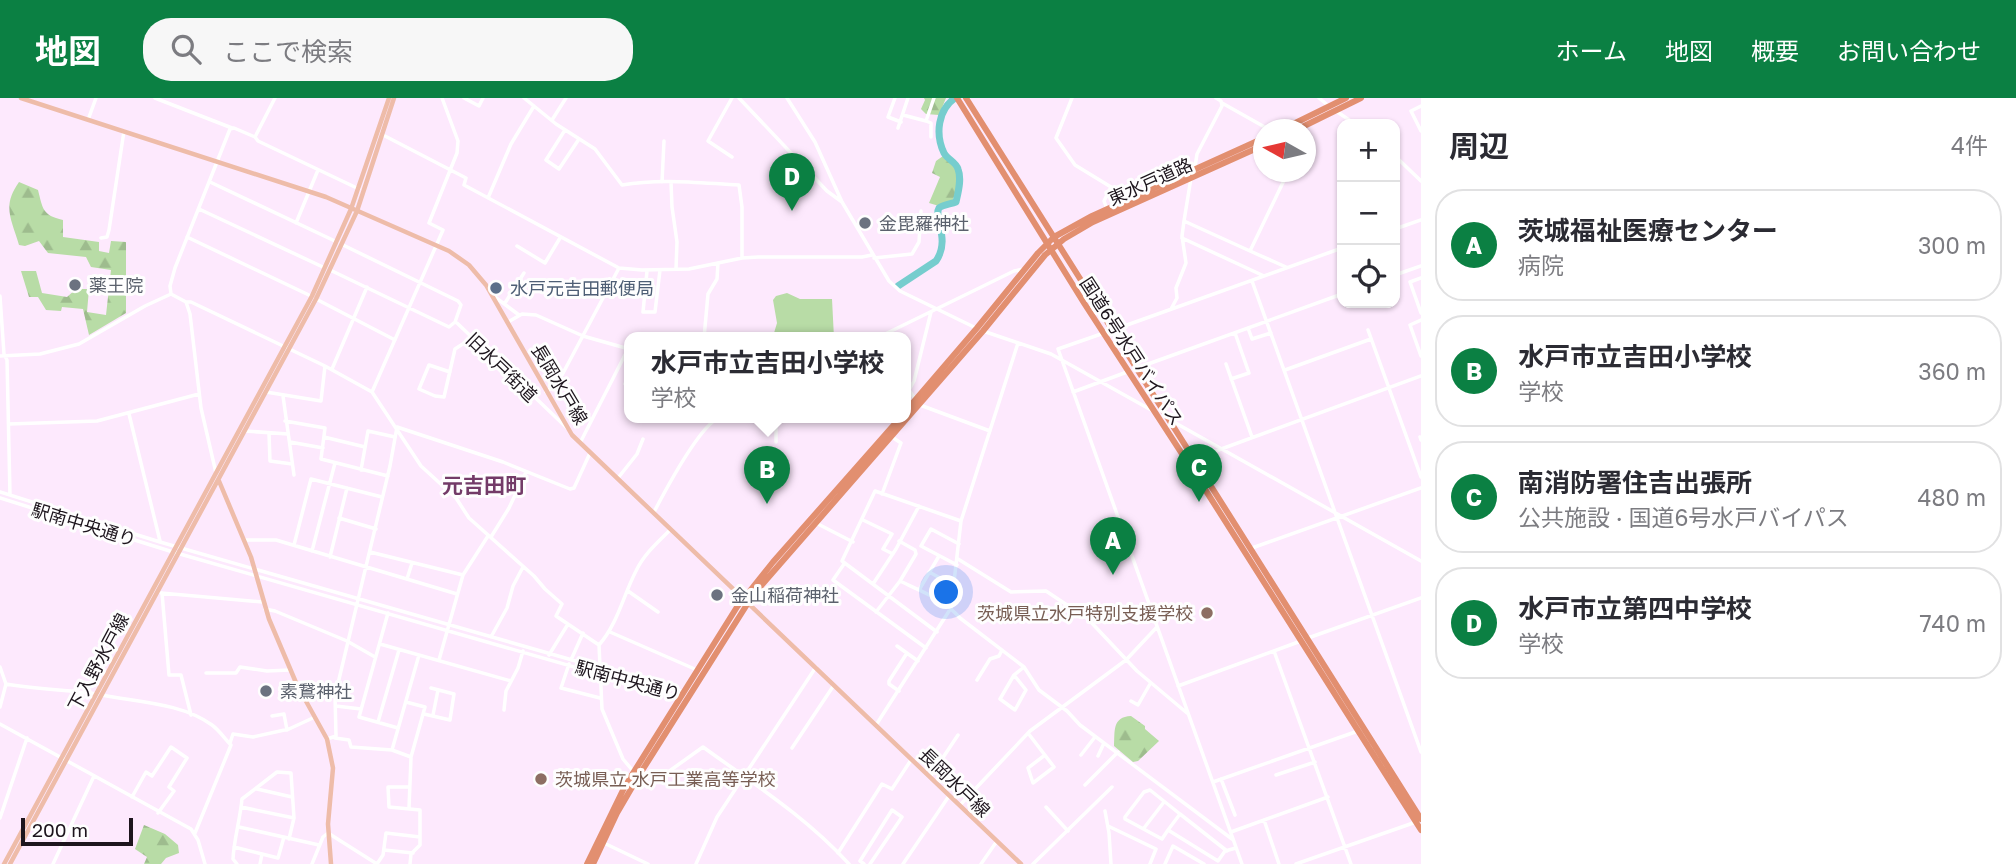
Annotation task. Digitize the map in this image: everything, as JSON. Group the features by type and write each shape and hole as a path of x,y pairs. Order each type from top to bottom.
{"highway":[{"path":"1314,119 1346,98"},
{"path":"1306,119 1361,98"},
{"name":"国道6号水戸バイパス","path":"961,99 1056,240 1250,549 1358,731 1418,820"},
{"name":"国道6号水戸バイパス","path":"961,99 1128,372 1304,640 1418,820 1421,830"},
{"name":"東水戸道路","path":"1049,246 1107,209 1253,143"},
{"name":"東水戸道路","path":"1056,240 1253,150"},
{"path":"980,330 1024,269 1049,246"},
{"path":"911,412 1049,246"},
{"path":"911,408 918,403"},
{"path":"684,695 697,670 746,600 896,423"},
{"path":"813,521 902,423"},
{"path":"585,864 601,824 624,795 684,695 746,600"},
{"path":"595,864 606,845 624,795"},
{"path":"595,864 624,795"}],"main road":[{"name":"長岡水戸線","path":"21,98 309,191 437,245 469,265 491,294 567,428 580,443 1021,864"},
{"name":"下入野水戸線","path":"99,694 160,592 216,473 314,298 340,244 383,135 391,98"},
{"name":"下入野水戸線","path":"354,210 391,98"},
{"name":"下入野水戸線","path":"10,864 99,694 219,481 287,348"},
{"path":"216,473 244,540 265,609 290,670 327,739 333,768 328,833 331,864"},
{"name":"下入野水戸線","path":"4,864 64,759"}],"street":[{"path":"88,120 96,98"},
{"path":"155,98 255,137 258,141 359,190"},
{"path":"255,137 275,98"},
{"path":"372,392 443,230 429,223 452,169 458,141 442,98"},
{"path":"464,98 479,106 483,98"},
{"path":"524,98 595,149 622,185 639,181 739,186 742,207 742,258"},
{"path":"552,120 566,98"},
{"path":"732,157 708,141 733,98"},
{"path":"739,98 827,191 842,202"},
{"path":"787,98 815,142 842,202 873,256 896,288 980,330 1061,359 1154,412 1201,435 1338,516 1421,561"},
{"path":"895,98 888,117 901,122"},
{"path":"898,128 908,98"},
{"path":"926,121 934,98"},
{"path":"1072,98 1056,138 1075,166 1111,187 1104,201 1107,209"},
{"path":"1216,98 1253,121"},
{"path":"1170,309 1177,298 1176,288 1186,263 1182,237 1197,154 1223,104 1230,98"},
{"path":"1319,98 1347,119"},
{"path":"488,198 511,144 534,106"},
{"path":"1421,106 1411,111 1421,131"},
{"path":"904,115 931,123 931,137"},
{"path":"171,294 172,276 232,128"},
{"path":"565,130 546,160 559,169 579,139"},
{"path":"101,238 107,237 109,230 124,131"},
{"path":"383,135 452,169 466,178 464,185 619,268 676,269 742,258 912,254 919,242 921,211"},
{"path":"662,182 664,141"},
{"path":"1400,161 1421,181"},
{"path":"296,223 318,170"},
{"name":"旧水戸街道","path":"209,181 450,297 461,305 455,321 567,428"},
{"path":"671,182 676,269"},
{"path":"1250,251 1283,182"},
{"path":"199,209 449,327 455,321"},
{"path":"1400,227 1421,219"},
{"path":"1184,221 1288,267"},
{"path":"187,237 395,340"},
{"path":"1182,237 1264,276"},
{"path":"517,246 545,263 561,238"},
{"path":"1112,330 1337,250"},
{"path":"705,332 708,294 717,279 718,263"},
{"path":"1400,273 1421,266"},
{"path":"546,392 559,381 619,268"},
{"path":"889,332 1014,271 1024,269"},
{"path":"647,270 643,312 656,312 660,270"},
{"path":"505,303 524,274"},
{"path":"1421,278 1410,282 1421,313"},
{"path":"1252,281 1421,752"},
{"path":"332,369 367,287"},
{"path":"171,294 332,369 372,392 421,466 456,498 470,518 562,604 556,616 599,645"},
{"path":"0,356 40,354 79,344 171,294"},
{"path":"491,294 519,315"},
{"path":"0,296 6,356 10,495"},
{"path":"1137,368 1337,296"},
{"path":"186,302 190,314 199,394 216,473"},
{"path":"911,384 931,312"},
{"path":"508,322 519,315 536,315 583,336 624,348"},
{"path":"1421,320 1409,325 1421,356"},
{"path":"1248,328 1252,339 1271,332"},
{"path":"1368,330 1421,477"},
{"path":"1104,333 1058,349 1242,864"},
{"path":"1231,379 1249,373 1235,333"},
{"path":"450,372 429,365 419,389 444,397 450,372 455,349 472,338"},
{"path":"1285,370 1371,339"},
{"path":"876,725 951,608 961,521 1018,344"},
{"path":"580,443 624,357"},
{"path":"1226,364 1252,437"},
{"path":"266,392 321,401 325,366"},
{"path":"1073,391 1128,372"},
{"path":"1194,459 1421,376"},
{"path":"9,424 97,421 199,394"},
{"path":"911,394 918,403 990,431"},
{"path":"284,396 285,421 294,475"},
{"path":"129,414 160,542"},
{"path":"0,418 8,418"},
{"path":"285,421 325,428 321,459 388,476"},
{"path":"654,512 671,480 712,423"},
{"path":"776,423 776,442"},
{"path":"335,738 335,696 356,601 376,529 397,427"},
{"path":"397,427 553,483 574,488 590,453"},
{"path":"245,431 288,434"},
{"path":"361,470 368,431 395,438"},
{"path":"269,433 270,461 292,464"},
{"path":"882,494 901,443 891,436"},
{"path":"324,437 365,447"},
{"path":"618,478 637,454 643,439"},
{"path":"289,442 323,448"},
{"path":"312,551 335,463"},
{"path":"439,660 463,575 509,508 526,472"},
{"path":"294,545 312,480 383,497"},
{"path":"330,557 347,488"},
{"path":"1250,549 1421,488"},
{"path":"937,632 842,561 875,491 961,521"},
{"name":"駅南中央通り","path":"0,492 178,550 254,569 388,613 548,656"},
{"name":"駅南中央通り","path":"0,498 256,575 448,624 684,695"},
{"path":"873,584 919,506"},
{"path":"339,518 376,529"},
{"path":"863,520 892,534 883,549 893,554"},
{"path":"813,521 853,542"},
{"path":"672,528 649,551 636,570 610,632 599,645 600,698 622,759 647,787 703,747 781,802 824,837 849,864"},
{"path":"957,565 921,546 931,529 959,545"},
{"path":"244,540 268,538 457,594"},
{"path":"876,612 900,581 916,554 915,550 900,541"},
{"path":"370,552 463,575"},
{"path":"919,590 939,556"},
{"path":"958,559 1011,592 1046,592 1088,619 1150,684 1188,713"},
{"path":"407,579 412,563"},
{"path":"845,563 834,580 926,648"},
{"path":"491,637 523,567"},
{"path":"929,572 955,586"},
{"path":"900,581 942,601 1024,667 1039,690 1095,736 1233,840"},
{"path":"628,591 658,611"},
{"path":"191,715 181,675 169,675 160,592 263,602"},
{"path":"1178,686 1421,598"},
{"path":"265,609 347,641 376,658"},
{"path":"388,613 359,717 398,728"},
{"path":"548,656 568,624"},
{"path":"960,805 1028,733 1126,660 1157,627"},
{"path":"610,632 697,670"},
{"path":"583,633 561,688 600,698"},
{"path":"380,644 511,681"},
{"path":"898,646 918,661"},
{"path":"378,722 399,649"},
{"path":"977,680 990,659 999,656 1002,650"},
{"path":"504,710 506,691 523,651"},
{"path":"1274,651 1351,864"},
{"path":"898,691 889,681 907,653"},
{"path":"392,750 419,655"},
{"name":"駅南中央通り","path":"570,662 599,673 684,695"},
{"path":"0,667 6,684 0,707"},
{"path":"206,673 236,673 240,667 267,671 290,670"},
{"path":"696,864 718,817 816,667"},
{"path":"1014,675 1026,690 1015,710 1000,699 1014,675 1024,667"},
{"path":"6,684 42,690 72,690 162,705 212,725 230,743"},
{"path":"1132,702 1138,705 1150,684"},
{"path":"792,748 834,685"},
{"path":"424,713 450,720 454,694 431,688"},
{"path":"433,716 438,690"},
{"path":"406,702 425,707 411,757 409,808"},
{"path":"336,706 361,709"},
{"path":"272,716 284,714 288,730"},
{"path":"205,864 195,833 222,770 233,734 253,737 288,730 315,717"},
{"path":"0,724 195,833"},
{"path":"1213,782 1358,731"},
{"path":"1028,733 1055,767 1034,783 1028,768 1045,755"},
{"path":"930,777 958,735"},
{"path":"1081,755 1095,736"},
{"path":"0,818 27,738"},
{"path":"327,739 349,740 351,747 392,750 411,757"},
{"path":"1098,756 1104,743"},
{"path":"132,797 146,772 152,776 170,747 187,758 169,787 174,791 158,813"},
{"path":"1085,785 1118,752"},
{"path":"838,853 882,784 891,789 911,759"},
{"path":"1276,775 1315,762"},
{"path":"234,847 278,858 294,818 291,773 277,772 242,799 239,827 234,840 233,859 237,864"},
{"path":"53,864 94,776"},
{"path":"1222,779 1235,815"},
{"path":"410,787 388,787 389,807 420,810 420,845 413,853 410,864"},
{"path":"1033,864 1112,787"},
{"path":"257,789 292,797"},
{"path":"1180,814 1162,839 1125,819 1144,792 1150,790 1227,851"},
{"path":"903,864 949,796"},
{"path":"1231,832 1328,797"},
{"path":"1144,828 1164,802"},
{"path":"241,807 294,818"},
{"path":"1046,807 1068,831"},
{"path":"864,864 860,861 892,810 902,817 870,864"},
{"path":"1105,811 1111,864"},
{"path":"1264,820 1279,864"},
{"path":"1296,864 1418,820"},
{"path":"1108,826 1156,849 1151,863"},
{"path":"239,827 319,845"},
{"path":"1168,830 1218,861 1227,851 1236,848"},
{"path":"312,864 319,845 328,833 377,864 384,850 386,833 420,837"},
{"path":"981,864 997,841"},
{"path":"606,845 648,864"},
{"path":"1165,864 1173,846 1204,864"},
{"path":"384,850 413,853"},
{"path":"260,864 262,854"}],"green space":[{"path":"924,98 946,98 939,115 926,114 921,109"},
{"path":"943,156 957,169 957,187 952,203 939,206 929,203 940,177 932,173 936,161"},
{"path":"19,182 38,190 44,210 63,220 63,237 99,242 99,251 109,253 111,241 126,242 126,313 89,335 83,309 62,307 61,311 46,310 38,297 29,297 21,271 36,271 42,293 67,297 76,289 89,289 87,312 106,315 111,270 91,267 86,257 48,253 39,241 25,246 19,245 9,205"},
{"path":"787,293 800,299 832,299 834,332 774,332 777,323 773,300 776,296"},
{"path":"1131,716 1159,741 1138,761 1133,762 1114,746 1118,722"},
{"path":"144,825 165,834 178,845 179,853 166,858 161,864 144,864 147,857 135,849"}],"waterway":[{"path":"898,286 936,261 942,245 939,208 956,202 959,173 955,164 944,153 939,130 945,109 955,98"}],"place":[{"name":"水戸市立第四中学校","path":"792,211"},
{"name":"金毘羅神社","path":"865,223"},
{"name":"薬王院","path":"75,285"},
{"name":"水戸元吉田郵便局","path":"496,288"},
{"name":"南消防署住吉出張所","path":"1199,502"},
{"name":"水戸市立吉田小学校","path":"767,504"},
{"name":"茨城福祉医療センター","path":"1113,575"},
{"name":"金山稲荷神社","path":"717,595"},
{"name":"茨城県立水戸特別支援学校","path":"1207,613"},
{"name":"素鵞神社","path":"266,691"},
{"name":"茨城県立 水戸工業高等学校","path":"541,779"}],"district":[{"name":"元吉田町","path":"484,485"}]}
